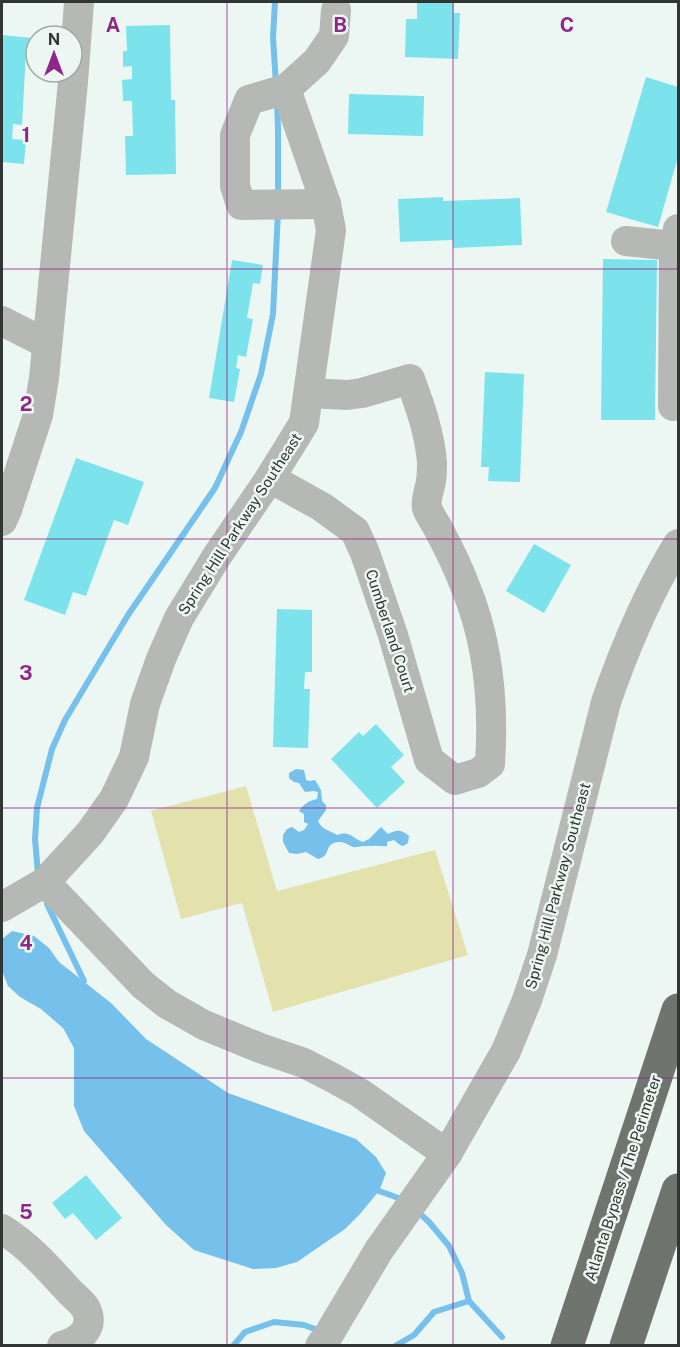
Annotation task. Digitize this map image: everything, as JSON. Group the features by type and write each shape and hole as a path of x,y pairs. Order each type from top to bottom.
{"highway":[{"name":"Atlanta Bypass / The Perimeter","path":"567,1346 678,1010"},
{"path":"626,1346 678,1190"}],"street":[{"path":"2,521 38,415 44,378 79,2"},
{"path":"326,204 241,205 235,186 235,135 249,100 286,89 317,61 334,36 336,10"},
{"name":"Spring Hill Parkway Southeast","path":"2,907 45,882 90,833 114,799 134,757 146,704 161,658 179,618 304,423 331,230 326,204 286,89"},
{"path":"626,241 676,238 673,406"},
{"path":"2,321 47,344"},
{"name":"Cumberland Court","path":"270,477 322,507 356,531 393,635 429,760 455,780 478,773 490,764 492,730 486,657 477,617 465,585 426,506 432,462 425,421 410,380 348,395 309,393"},
{"name":"Spring Hill Parkway Southeast","path":"320,1346 329,1335 379,1250 447,1154 506,1051 527,1000 554,910 606,702 619,664 643,610 678,544"},
{"path":"45,882 143,985 167,1004 204,1025 304,1063 333,1078 360,1093 447,1154"},
{"path":"2,1229 50,1270 85,1308 89,1321 85,1332 79,1340 62,1346"}],"green space":[{"path":"246,786 277,891 435,850 468,955 273,1012 242,903 181,919 151,811"}],"water":[{"path":"296,769 304,770 306,780 315,780 321,790 326,810 318,821 324,828 337,835 348,834 363,842 381,827 388,834 403,832 409,836 408,843 403,846 394,840 387,842 387,846 353,847 337,842 329,847 325,856 318,859 306,852 289,853 283,842 283,835 287,829 292,827 299,832 304,830 308,824 304,822 304,814 299,811 306,803 317,799 318,792 305,792 299,783 289,778 289,773"},
{"path":"12,931 34,936 49,948 59,962 111,1003 146,1039 228,1093 356,1139 376,1157 386,1173 379,1191 345,1229 297,1262 276,1268 253,1269 194,1250 166,1225 84,1131 74,1106 74,1048 63,1028 8,986 2,971 2,939"}],"building":[{"path":"417,2 454,2 454,13 460,13 458,59 405,57 406,19 417,19"},
{"path":"170,25 171,100 175,100 176,174 126,175 125,136 133,136 132,101 123,101 122,80 132,79 132,66 123,67 123,51 127,51 126,26"},
{"path":"2,35 24,37 22,125 13,124 12,139 26,140 24,164 2,162"},
{"path":"646,77 678,87 678,157 658,227 606,212"},
{"path":"349,94 424,96 423,136 348,134"},
{"path":"443,197 443,201 520,198 522,245 453,248 453,240 400,242 398,199"},
{"path":"603,259 657,260 655,420 601,420"},
{"path":"232,260 263,265 260,284 253,283 247,318 253,319 246,357 238,355 236,368 240,369 234,402 209,398"},
{"path":"485,372 524,374 520,482 488,481 489,467 481,467"},
{"path":"76,458 144,482 128,525 114,520 86,596 73,592 65,615 24,600"},
{"path":"534,544 571,565 544,613 506,591"},
{"path":"277,609 312,610 312,672 305,672 304,689 310,689 308,748 273,747"},
{"path":"376,724 404,755 391,767 405,782 377,808 331,759 359,732 363,736"},
{"path":"86,1175 122,1218 96,1240 73,1213 65,1219 52,1203"}],"waterway":[{"path":"275,2 273,37 276,85"},
{"path":"277,101 278,196"},
{"path":"38,874 35,839 37,808 52,749 65,720 128,615 215,488 241,432 261,374 273,314 278,212"},
{"path":"47,904 84,981"},
{"path":"379,1191 404,1200"},
{"path":"416,1210 449,1246 462,1273 469,1301 502,1337"},
{"path":"395,1346 414,1335 434,1312 469,1301"},
{"path":"233,1346 245,1332 274,1322 304,1325 320,1331"}]}
